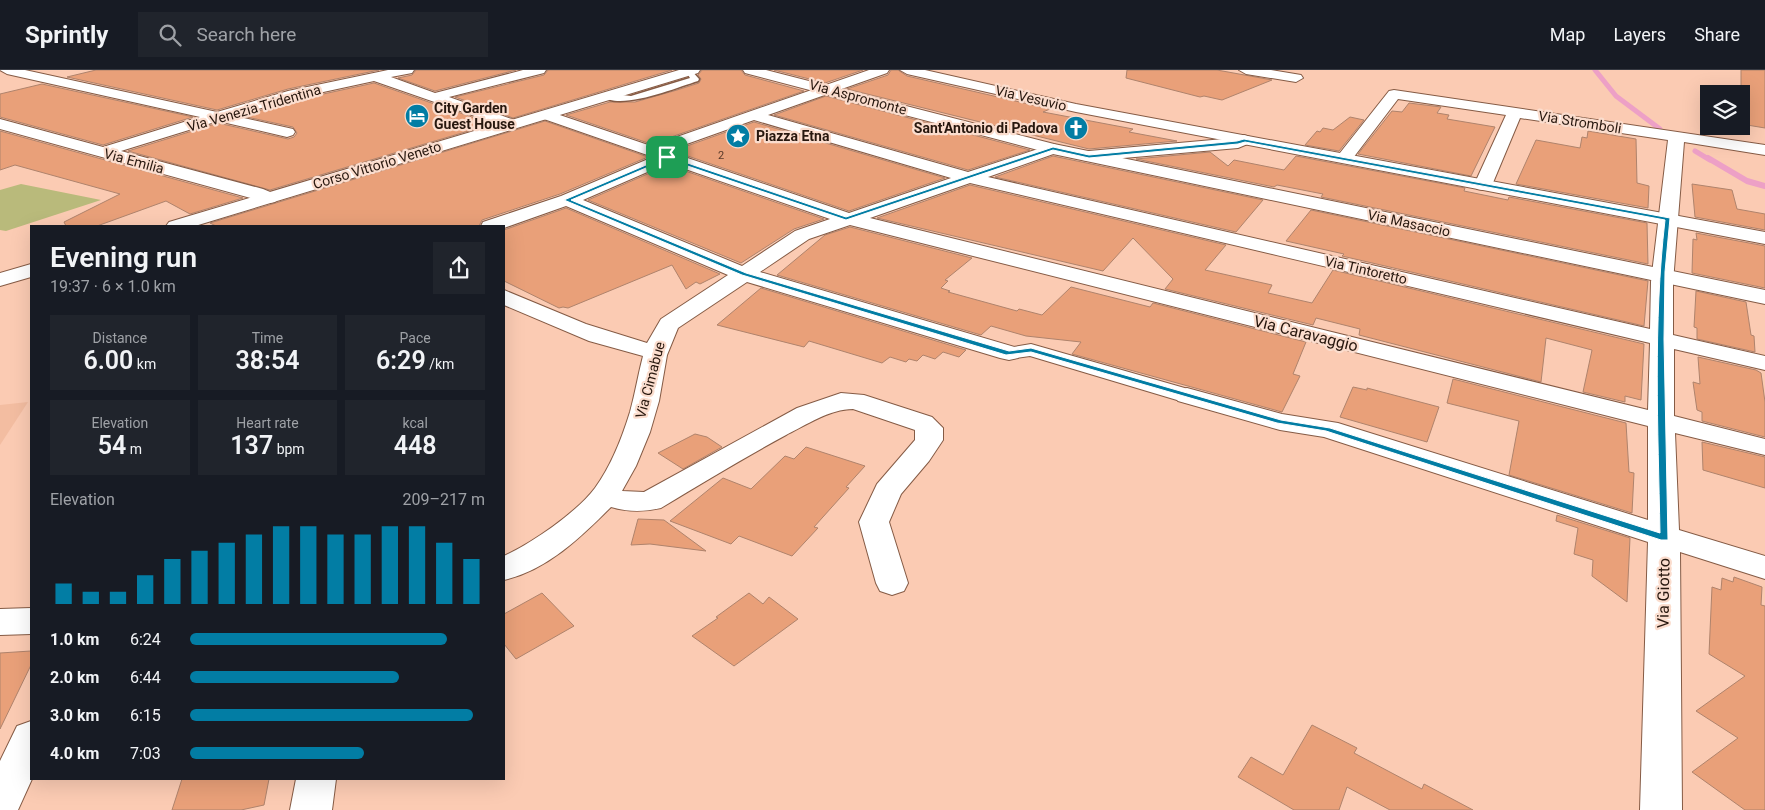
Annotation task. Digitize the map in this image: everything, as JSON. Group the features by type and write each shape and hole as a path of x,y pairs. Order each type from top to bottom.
{"street":[{"path":"7,70 287,132"},
{"path":"16,85 70,70"},
{"path":"350,70 512,124"},
{"name":"Via Venezia Tridentina","path":"102,152 288,95 408,70"},
{"path":"434,97 539,70"},
{"name":"Via Aspromonte","path":"750,70 1053,148"},
{"path":"493,225 567,200 660,154 752,114 882,70"},
{"name":"Via Vesuvio","path":"907,70 1076,108 1765,238"},
{"path":"1246,70 1296,78"},
{"name":"Corso Vittorio Veneto","path":"179,225 690,71"},
{"name":"Via Stromboli","path":"1344,158 1394,94 1765,150"},
{"path":"1483,185 1515,112"},
{"name":"Via Caravaggio","path":"546,114 846,218 1765,447"},
{"name":"Via Tintoretto","path":"752,114 966,177 1765,362"},
{"name":"Via Emilia","path":"0,124 257,192 269,198"},
{"name":"Via Giotto","path":"1660,810 1664,537 1662,275 1676,137"},
{"path":"1089,156 1238,143 1244,140"},
{"name":"Via Masaccio","path":"1053,148 1765,297"},
{"name":"Via Cimabue","path":"505,568 520,563 569,530 605,496 629,449 644,412 656,352 662,334 669,324 802,235 846,218 1053,148"},
{"path":"567,200 744,274 1009,353 1031,350 1280,422 1328,429 1765,568"},
{"path":"0,280 30,270"},
{"path":"505,297 566,325 630,347 656,352"},
{"path":"605,496 627,502 650,500 751,442 806,414 841,401 856,401 923,422 929,428 930,440 919,456 887,490 874,522 892,583"},
{"path":"0,622 30,621"},
{"path":"0,805 30,739"},
{"path":"311,810 316,780"}],"shaded area":[{"path":"28,402 0,445 0,405"}],"green space":[{"path":"21,184 101,200 6,231 0,230 0,190"}],"building":[{"path":"96,70 379,70 288,89 217,110 67,77"},
{"path":"416,70 516,70 435,91 398,78 412,75"},
{"path":"548,70 672,70 513,118 455,97 544,75"},
{"path":"702,70 741,70 745,75 804,91 651,144 566,115 610,102 635,102 699,83 701,79 698,75"},
{"path":"774,70 863,70 825,83"},
{"path":"891,70 898,70 907,76 1050,109 1043,112 1133,129 1129,132 1177,141 1089,149 847,89 888,75"},
{"path":"1127,70 1217,70 1272,80 1222,100 1204,96 1200,97 1126,78"},
{"path":"1741,70 1765,70 1765,128 1750,126 1750,85 1741,85"},
{"path":"374,83 492,124 270,190 128,151 218,123 288,139 294,137 297,133 293,127 242,116 291,101"},
{"path":"42,84 193,117 103,145 0,117 0,94"},
{"path":"826,96 1030,150 968,170 774,115"},
{"path":"1409,103 1441,107 1437,113 1449,115 1447,119 1495,127 1471,176 1358,154 1392,111 1402,112"},
{"path":"1350,117 1364,120 1339,151 1305,145 1317,131 1320,132 1323,128 1333,130"},
{"path":"545,121 648,157 560,194 482,220 480,225 214,225 210,223"},
{"path":"754,122 945,178 849,211 673,151"},
{"path":"0,131 243,198 190,214 166,201 100,225 66,225 64,222 120,194 15,165 0,170"},
{"path":"1588,131 1636,139 1637,183 1649,186 1648,208 1516,184 1536,140 1580,148 1582,137 1587,138"},
{"path":"1210,152 1228,166 1234,160 1284,170 1296,156 1465,188 1464,191 1508,200 1509,197 1647,223 1648,264 1321,197 1323,194 1277,185 1274,187 1136,159"},
{"path":"1053,156 1263,200 1236,232 995,177"},
{"path":"668,165 824,219 794,229 741,263 588,200"},
{"path":"1692,184 1732,190 1737,209 1765,214 1765,230 1695,217"},
{"path":"970,185 1226,245 1205,270 1272,285 1268,293 1312,303 1333,270 1644,344 1641,400 1625,396 1625,402 1583,392 1592,350 1546,338 1541,382 1359,335 1360,329 1316,318 1313,325 1165,289 1173,279 1133,238 1103,271 877,218"},
{"path":"566,208 720,274 700,284 696,282 686,289 672,265 568,308 559,308 505,281 505,230"},
{"path":"1311,210 1648,281 1644,326 1342,256 1344,254 1286,241"},
{"path":"850,227 972,258 945,280 948,281 941,288 950,291 948,292 1017,311 1019,309 1042,315 1071,287 1150,307 1153,303 1306,342 1293,374 1300,376 1282,412 1072,354 1081,342 1026,336 991,326 981,335 777,275 825,235"},
{"path":"1696,233 1765,246 1765,288 1692,273 1693,239 1697,240"},
{"path":"761,288 966,350 959,357 943,352 935,359 923,355 917,361 909,359 906,362 890,357 882,363 809,341 804,347 717,325"},
{"path":"1696,291 1746,302 1751,335 1754,336 1755,352 1697,339 1697,328 1694,327"},
{"path":"1698,357 1756,370 1761,373 1765,402 1765,437 1702,421 1702,412 1697,410 1693,382 1700,384"},
{"path":"1453,379 1626,423 1629,472 1634,473 1632,513 1509,475 1519,421 1447,403"},
{"path":"1353,387 1367,390 1367,388 1439,407 1427,442 1340,417"},
{"path":"695,434 707,437 722,447 683,469 658,453"},
{"path":"1702,442 1765,457 1765,488 1703,470"},
{"path":"806,447 865,466 846,487 849,488 814,527 818,528 792,556 739,536 731,544 670,521 723,478 751,489 785,456 794,459"},
{"path":"1557,515 1630,538 1627,602 1592,576 1593,560 1574,554 1578,528 1556,521"},
{"path":"638,519 664,520 706,551 650,544 631,545"},
{"path":"1734,577 1762,587 1761,605 1765,606 1765,810 1745,810 1692,772 1738,738 1696,711 1745,676 1709,654 1712,587 1721,590 1722,578 1733,582"},
{"path":"542,593 574,626 516,659 505,645 505,613"},
{"path":"749,593 763,604 769,597 798,619 734,666 692,636"},
{"path":"30,651 30,667 0,729 0,653"},
{"path":"1312,725 1357,748 1354,753 1422,789 1424,784 1473,810 1390,810 1347,787 1339,810 1294,810 1238,777 1251,757 1283,775"},
{"path":"182,780 269,780 264,805 241,810 172,810"}],"waterway":[{"path":"1595,70 1616,96 1660,129"},
{"path":"1695,151 1710,160"},
{"path":"1708,158 1747,181 1765,186"}],"place":[{"name":"City Garden Guest House","path":"417,116"},
{"name":"Sant'Antonio di Padova","path":"1076,128"},
{"name":"Piazza Etna","path":"738,136"}],"route":[{"path":"1244,140 1668,219 1662,272 1661,339 1664,537 1328,429 1280,422 1031,350 1009,353 744,274 567,200 667,157 846,218 1053,148 1089,156 1238,143 1244,140"}]}
